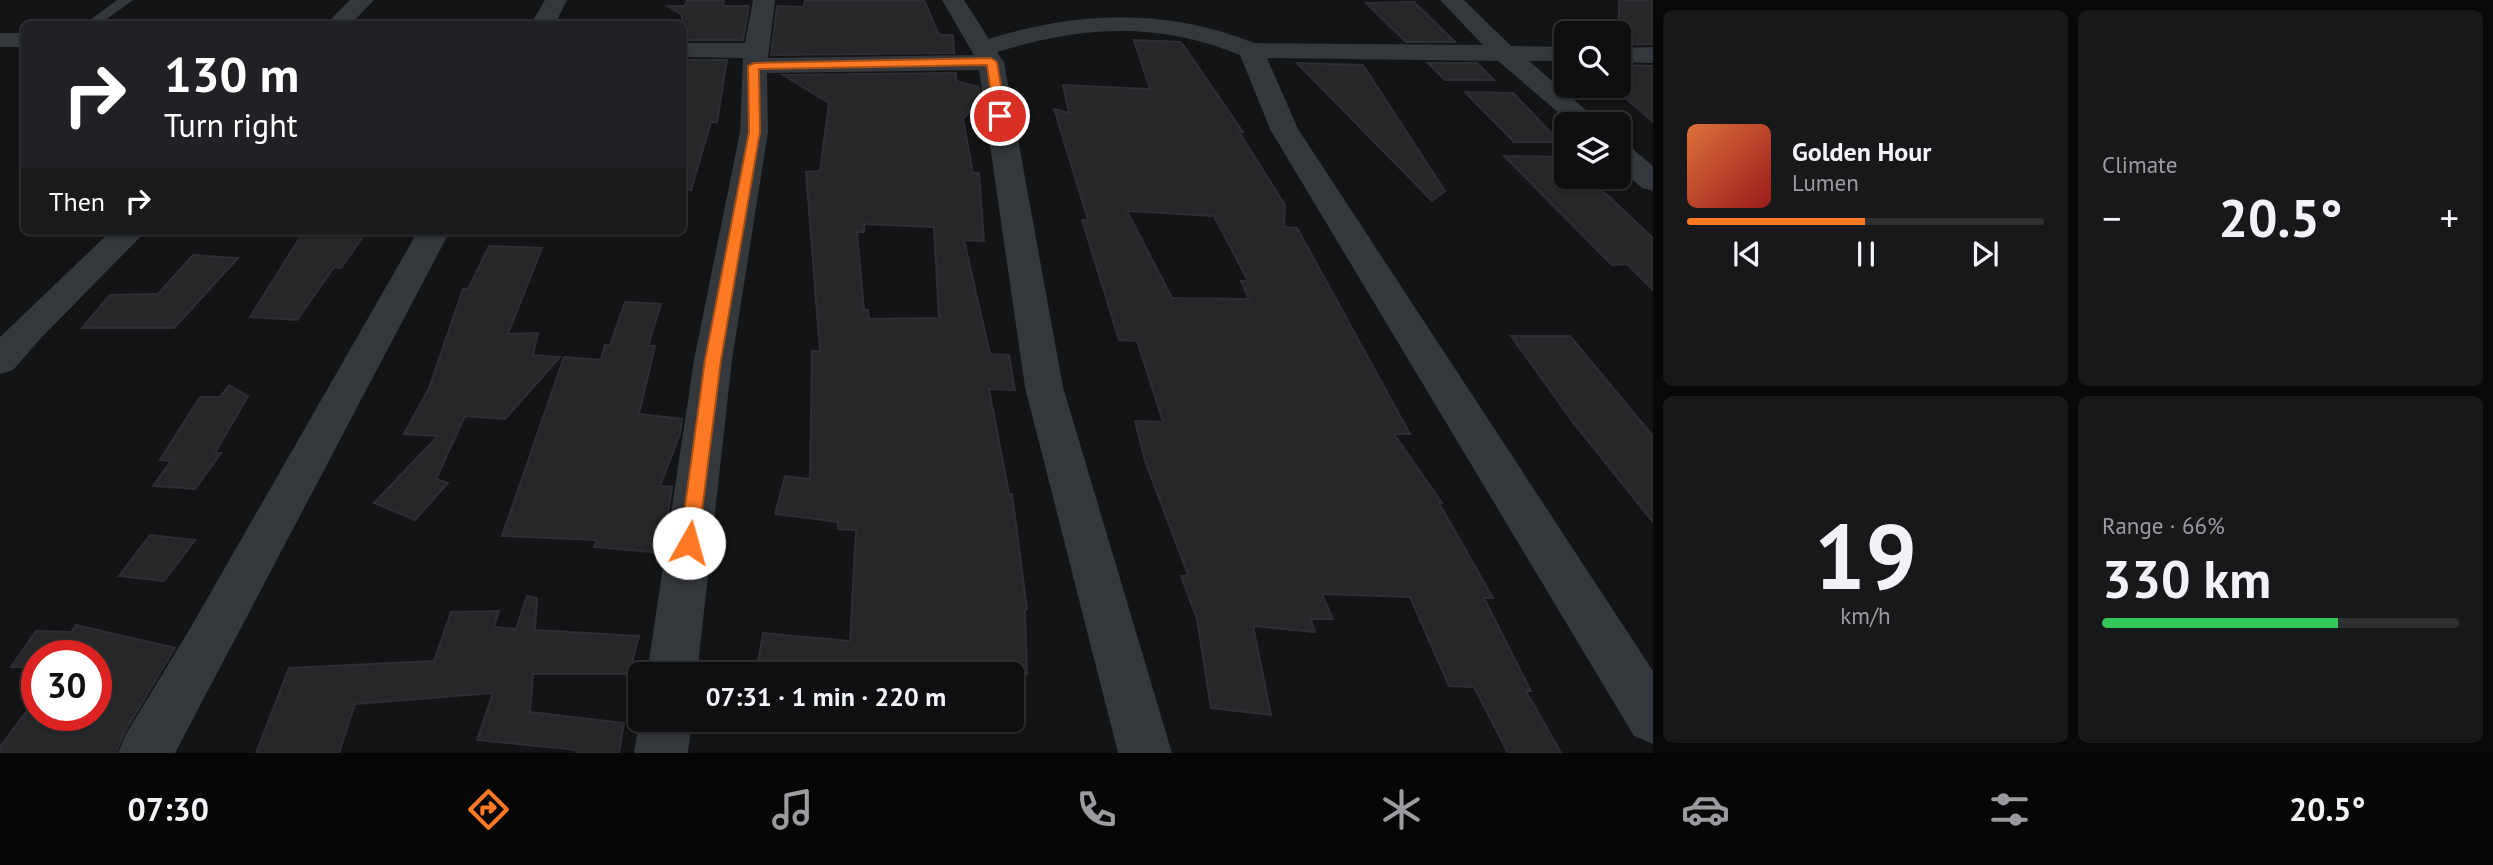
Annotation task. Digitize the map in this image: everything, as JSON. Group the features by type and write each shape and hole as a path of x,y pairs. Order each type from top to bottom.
{"street":[{"path":"341,21 363,0"},
{"path":"545,21 556,0"},
{"path":"674,662 713,360 754,132 755,59 764,0"},
{"path":"953,0 988,55 1044,387 1145,753"},
{"path":"1150,0 1160,23"},
{"path":"1451,0 1504,53 1574,112"},
{"path":"686,50 755,59 988,55 1023,35 1104,22 1160,23 1228,39 1251,50 1554,54"},
{"path":"0,40 21,40"},
{"path":"1251,50 1284,130 1653,718"},
{"path":"1631,55 1653,55"},
{"path":"1631,163 1653,182"},
{"path":"0,361 14,327 125,235"},
{"path":"145,753 209,643 432,235"},
{"path":"661,753 664,732"}],"lane":[{"path":"96,21 126,0"}],"building":[{"path":"687,0 724,0 723,6 749,6 743,40 686,40 686,21 682,21 682,15 668,6 685,6"},
{"path":"805,0 924,0 939,35 953,35 954,53 771,55 777,6 804,7"},
{"path":"1619,0 1653,0 1653,44 1631,45 1631,21 1619,21"},
{"path":"1414,2 1455,42 1406,42 1366,3"},
{"path":"1134,40 1181,42 1243,132 1239,132 1285,205 1284,227 1297,228 1410,434 1394,434 1442,503 1439,503 1493,598 1484,598 1531,691 1526,691 1561,753 1508,753 1474,687 1449,686 1410,597 1322,594 1333,619 1311,619 1315,632 1253,626 1271,715 1211,708 1197,619 1181,576 1188,575 1145,461 1135,421 1163,422 1137,341 1119,340 1082,220 1088,220 1054,109 1069,113 1063,85 1150,89","holes":["1127,211 1214,216 1248,281 1241,281 1249,299 1172,298"]},
{"path":"686,60 727,60 717,122 711,122 691,190 686,189"},
{"path":"1297,63 1363,65 1445,191 1432,201"},
{"path":"1428,63 1477,63 1494,80 1445,80"},
{"path":"1631,65 1653,66 1653,122 1626,98 1631,98"},
{"path":"956,73 956,81 979,87 981,101 963,119 973,173 979,173 984,241 964,240 990,354 1009,355 1015,390 989,389 1009,494 1012,494 1027,609 1027,674 1024,674 1024,662 758,662 763,633 850,641 856,530 838,529 838,522 775,514 785,476 810,479 812,351 820,351 806,172 820,171 829,103 783,75","holes":["864,224 934,227 939,318 869,319 868,310 864,310 857,232 864,232"]},
{"path":"1465,92 1513,93 1554,136 1554,142 1514,142"},
{"path":"1504,156 1554,157 1554,189 1601,189 1653,238 1653,290 1627,264 1612,265"},
{"path":"301,235 364,235 341,268 334,267 297,320 250,317"},
{"path":"489,246 542,248 508,334 538,333 533,355 560,357 505,419 465,416 436,479 448,483 415,520 374,503 438,436 404,434 429,388 463,289 468,289"},
{"path":"193,255 238,258 174,328 82,328 110,295 158,294"},
{"path":"625,302 661,304 648,346 655,346 639,414 682,419 680,434 660,486 672,487 662,553 594,547 597,540 502,536 564,357 601,360 605,345 610,345"},
{"path":"1511,336 1570,336 1653,436 1653,522 1575,425"},
{"path":"229,385 248,396 215,453 221,453 195,489 153,486 171,461 160,460 200,397 220,397"},
{"path":"150,535 195,540 164,581 119,576"},
{"path":"527,596 537,598 535,630 639,636 632,662 628,662 628,674 533,674 530,712 624,723 619,753 576,753 577,750 477,740 493,693 355,704 339,753 256,753 289,668 434,661 451,612 499,611 494,627 516,629"},
{"path":"76,625 175,648 124,733 116,753 0,753 0,747 21,719 21,731 112,731 112,640 30,640 36,631 71,632"},
{"path":"21,653 21,667 11,667"}],"route":[{"path":"689,543 713,360 754,132 754,66 991,62 1000,116"}]}
